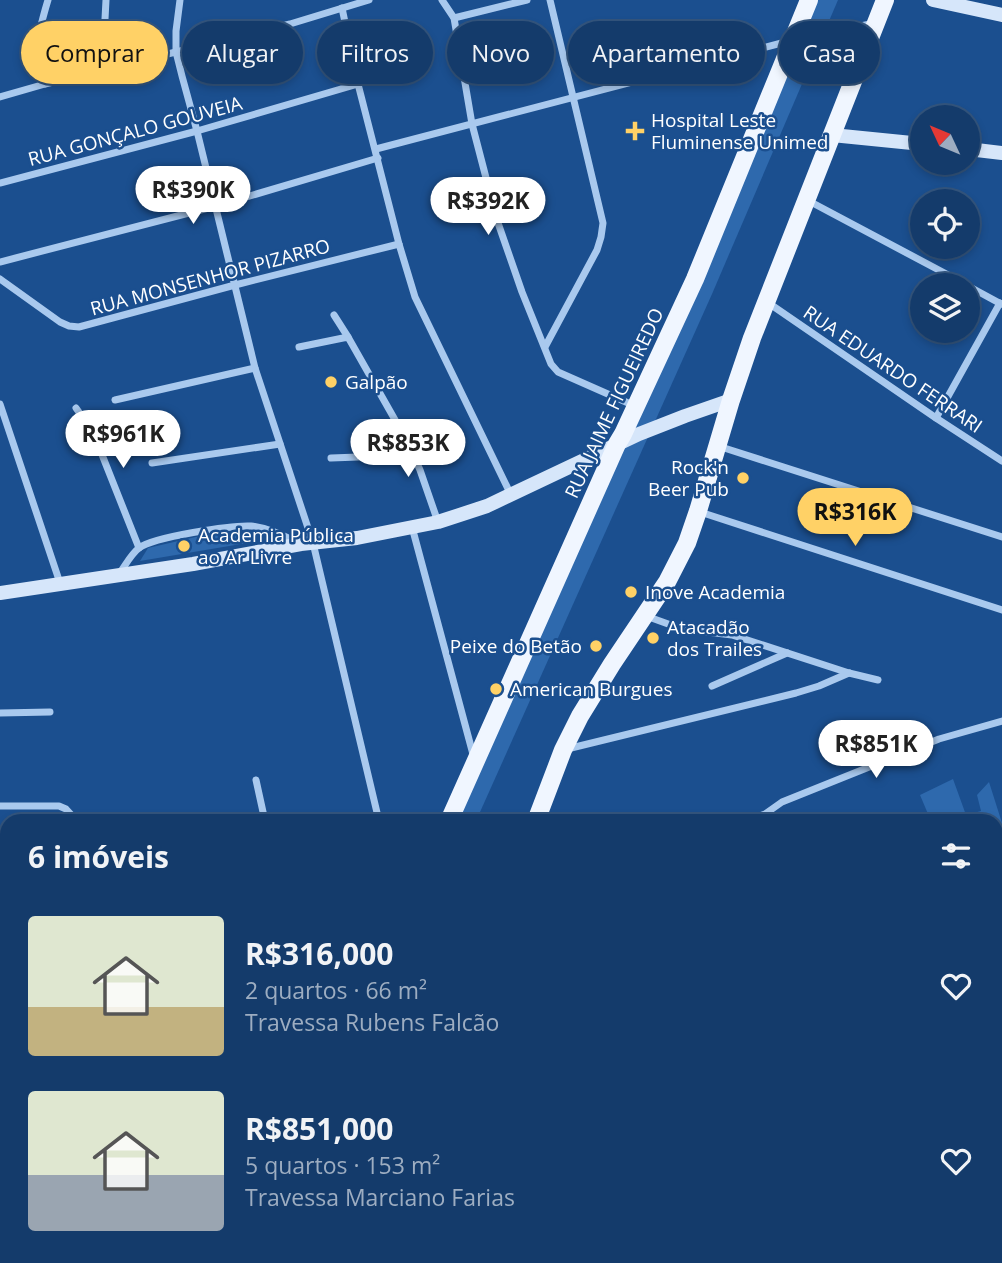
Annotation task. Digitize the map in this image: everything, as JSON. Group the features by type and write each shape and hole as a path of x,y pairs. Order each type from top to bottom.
{"main road":[{"name":"RUA JAIME FIGUEIREDO","path":"801,21 809,0"},
{"path":"877,21 885,0"},
{"path":"933,0 1002,15"},
{"name":"RUA JAIME FIGUEIREDO","path":"452,814 617,444 695,279 779,74"},
{"path":"536,814 563,750 590,700 646,616 679,559 692,529 742,364 852,84"},
{"path":"832,135 910,143"},
{"path":"980,150 1002,153"},
{"path":"0,593 193,564 307,543 356,538 438,522 487,506 617,444 731,400"}],"street":[{"path":"46,85 38,61 37,45 48,0"},
{"path":"105,19 106,0"},
{"path":"180,0 176,52 256,368 307,543 377,814"},
{"path":"0,97 290,24 354,2 369,0"},
{"path":"442,0 454,18 472,124 509,256 551,364 558,372 635,406"},
{"path":"454,18 527,0"},
{"path":"545,347 597,250 603,223 550,0"},
{"path":"342,8 345,21"},
{"path":"376,149 779,44"},
{"path":"358,84 415,297 511,495"},
{"name":"RUA GONÇALO GOUVEIA","path":"0,183 197,131 358,84"},
{"path":"0,262 216,206 378,158"},
{"path":"807,199 945,273"},
{"name":"RUA MONSENHOR PIZARRO","path":"0,279 60,322 79,327 399,244"},
{"path":"936,418 1001,303 980,292"},
{"name":"RUA EDUARDO FERRARI","path":"766,301 1002,461"},
{"path":"334,315 403,432 438,522"},
{"path":"299,347 348,337"},
{"path":"115,400 256,368"},
{"path":"0,404 60,583"},
{"path":"76,408 93,432 139,548"},
{"path":"152,463 280,444"},
{"path":"717,446 1002,537"},
{"path":"331,457 413,455"},
{"path":"698,511 1002,611"},
{"path":"119,574 139,548 153,542 225,527 251,526 276,531 307,543"},
{"path":"412,527 475,762"},
{"path":"646,616 682,629 732,635 878,680"},
{"path":"712,686 788,653"},
{"path":"563,750 796,693 849,673"},
{"path":"0,713 50,712"},
{"path":"769,814 782,802 939,739 1002,721"},
{"path":"256,780 263,814"},
{"path":"0,806 59,806 66,808 71,814"}],"shaded area":[{"path":"815,0 838,0 829,21 806,21"},
{"path":"779,81 779,84 802,84 712,294 479,814 455,814"},
{"path":"213,533 261,533 277,538 140,561 148,548"},
{"path":"953,779 966,814 928,814 920,795"},
{"path":"989,782 999,814 970,814 981,811 977,795"}],"place":[{"name":"Hospital Leste Fluminense Unimed","path":"635,131"},
{"name":"Galpão","path":"331,382"},
{"name":"Rock'n Beer Pub","path":"743,478"},
{"name":"Academia Pública ao Ar Livre","path":"184,546"},
{"name":"Inove Academia","path":"631,592"},
{"name":"Atacadão dos Trailes","path":"653,638"},
{"name":"Peixe do Betão","path":"596,646"},
{"name":"American Burgues","path":"496,689"}]}
